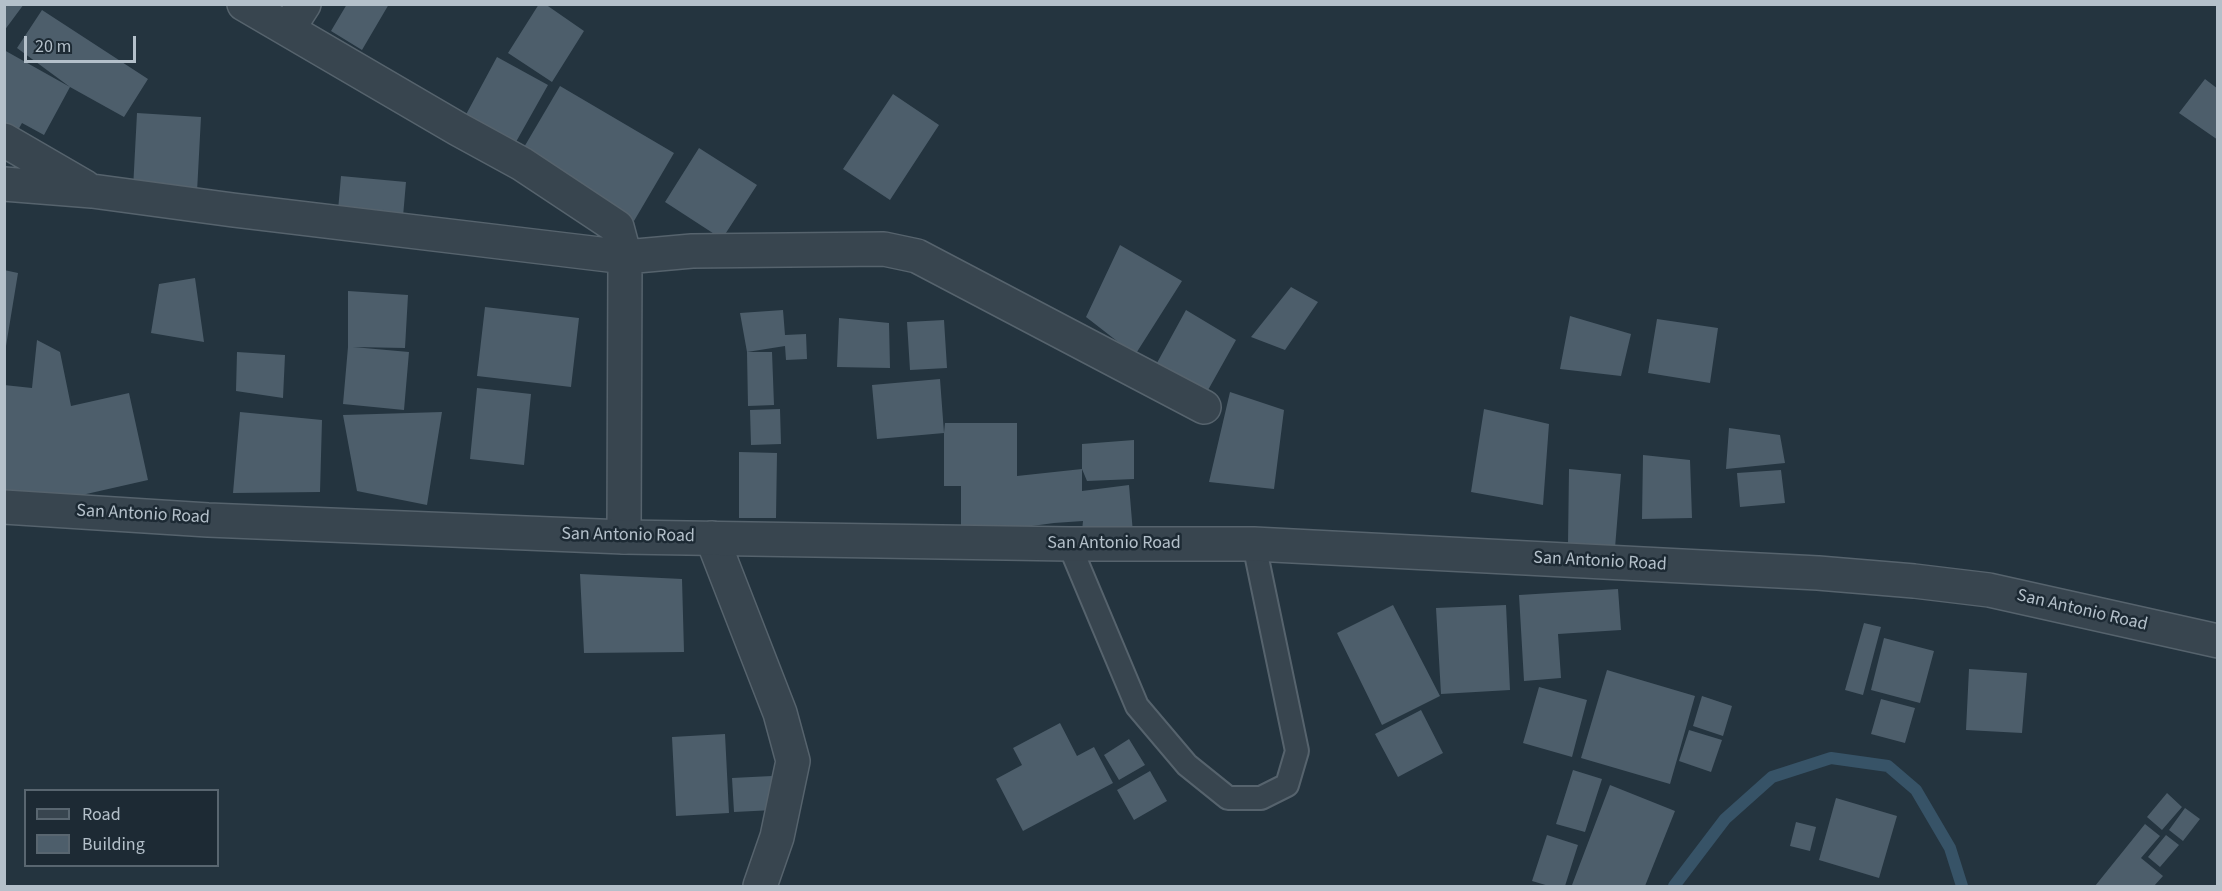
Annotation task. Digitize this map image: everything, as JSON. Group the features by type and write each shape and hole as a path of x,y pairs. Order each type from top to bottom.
{"street":[{"path":"244,4 296,17 458,129 522,164 617,227 625,257 624,537"},
{"path":"4,140 92,191"},
{"path":"4,183 92,191 244,212 625,257 692,251 884,249 917,255 1204,407"},
{"name":"San Antonio Road","path":"4,507 208,520 624,537 1070,544 1254,544 1818,573 1989,590 2217,641"},
{"path":"712,538 780,713 793,761 777,837 760,886"}],"lane":[{"path":"1070,544 1137,706 1187,765 1228,798 1261,798 1287,785 1297,751 1254,544"}],"building":[{"path":"4,4 24,4 4,31"},
{"path":"347,4 389,4 362,50 331,31"},
{"path":"539,4 545,4 584,31 552,82 508,53"},
{"path":"42,10 148,79 124,117 70,87 17,48"},
{"path":"4,50 70,87 44,135 22,123 13,139 4,134"},
{"path":"497,57 548,85 512,149 462,122"},
{"path":"2205,79 2218,89 2218,140 2179,113"},
{"path":"560,86 674,153 634,221 520,154"},
{"path":"893,94 939,125 890,200 843,169"},
{"path":"137,113 201,117 197,192 133,189"},
{"path":"699,148 757,185 722,239 665,202"},
{"path":"341,176 406,182 402,228 337,222"},
{"path":"1120,245 1182,281 1135,355 1086,317"},
{"path":"4,270 18,273 6,346 4,346"},
{"path":"195,278 204,342 151,333 159,284"},
{"path":"1291,287 1318,302 1285,350 1251,337"},
{"path":"348,291 408,295 405,348 353,347 409,352 404,410 343,404 348,347"},
{"path":"485,307 579,318 571,387 477,376"},
{"path":"783,310 785,335 806,334 807,359 786,360 785,346 747,352 740,313"},
{"path":"1186,310 1236,340 1203,399 1152,372"},
{"path":"1570,316 1631,334 1621,376 1560,369"},
{"path":"839,318 889,323 890,368 837,367"},
{"path":"1657,319 1718,328 1710,383 1648,373"},
{"path":"944,320 947,368 910,370 907,322"},
{"path":"37,340 60,352 71,406 129,393 148,480 29,507 4,490 4,385 32,388"},
{"path":"237,352 285,355 283,398 236,391"},
{"path":"747,352 772,352 774,405 748,406"},
{"path":"940,379 944,433 877,439 872,385"},
{"path":"477,388 531,394 524,465 470,459"},
{"path":"1230,392 1284,410 1274,489 1209,482"},
{"path":"780,409 781,444 751,445 750,410"},
{"path":"1484,409 1549,424 1543,505 1471,492"},
{"path":"240,412 322,420 320,492 233,493"},
{"path":"442,412 427,505 357,491 343,415"},
{"path":"945,423 1017,423 1017,476 1082,469 1082,491 1129,485 1133,533 1082,531 1083,521 1017,528 961,528 961,486 944,486"},
{"path":"1729,428 1780,435 1785,463 1726,469"},
{"path":"1134,440 1134,479 1087,481 1082,469 1082,444"},
{"path":"739,452 777,453 776,518 739,518"},
{"path":"1643,455 1690,460 1692,518 1642,519"},
{"path":"1569,469 1621,474 1615,548 1568,544"},
{"path":"1781,470 1785,503 1740,507 1737,473"},
{"path":"580,574 682,579 684,652 584,653"},
{"path":"1618,589 1621,630 1558,634 1561,678 1524,681 1519,595"},
{"path":"1393,605 1440,696 1382,725 1337,633"},
{"path":"1506,605 1510,690 1441,694 1436,608"},
{"path":"1864,623 1881,627 1863,695 1845,690"},
{"path":"1884,638 1934,651 1920,703 1871,690"},
{"path":"1969,669 2027,673 2022,733 1966,730"},
{"path":"1607,670 1695,696 1670,784 1581,758"},
{"path":"1539,687 1587,700 1572,757 1523,743"},
{"path":"1702,696 1732,706 1723,736 1693,726"},
{"path":"1881,699 1915,708 1905,743 1871,734"},
{"path":"1421,710 1443,753 1398,777 1375,734"},
{"path":"1060,723 1077,756 1094,747 1113,783 1023,831 996,779 1022,765 1013,748"},
{"path":"1689,730 1722,740 1711,772 1679,761"},
{"path":"725,734 729,813 676,816 672,737"},
{"path":"1129,739 1145,765 1119,780 1104,755"},
{"path":"1573,770 1602,779 1585,832 1556,824"},
{"path":"1150,771 1167,801 1134,820 1117,790"},
{"path":"772,776 774,810 734,812 732,778"},
{"path":"1610,785 1675,811 1645,886 1572,885"},
{"path":"2167,793 2182,807 2162,830 2147,817"},
{"path":"1836,798 1897,816 1879,878 1819,860"},
{"path":"2185,808 2200,819 2183,841 2169,830"},
{"path":"1796,822 1816,827 1810,851 1790,846"},
{"path":"2145,824 2160,836 2141,858 2163,876 2154,886 2095,886"},
{"path":"1547,835 1578,845 1565,886 1549,886 1532,881"},
{"path":"2166,835 2179,845 2160,867 2148,857"}],"waterway":[{"path":"1674,886 1725,819 1772,777 1831,758 1888,766 1916,790 1950,848 1962,886"}]}
